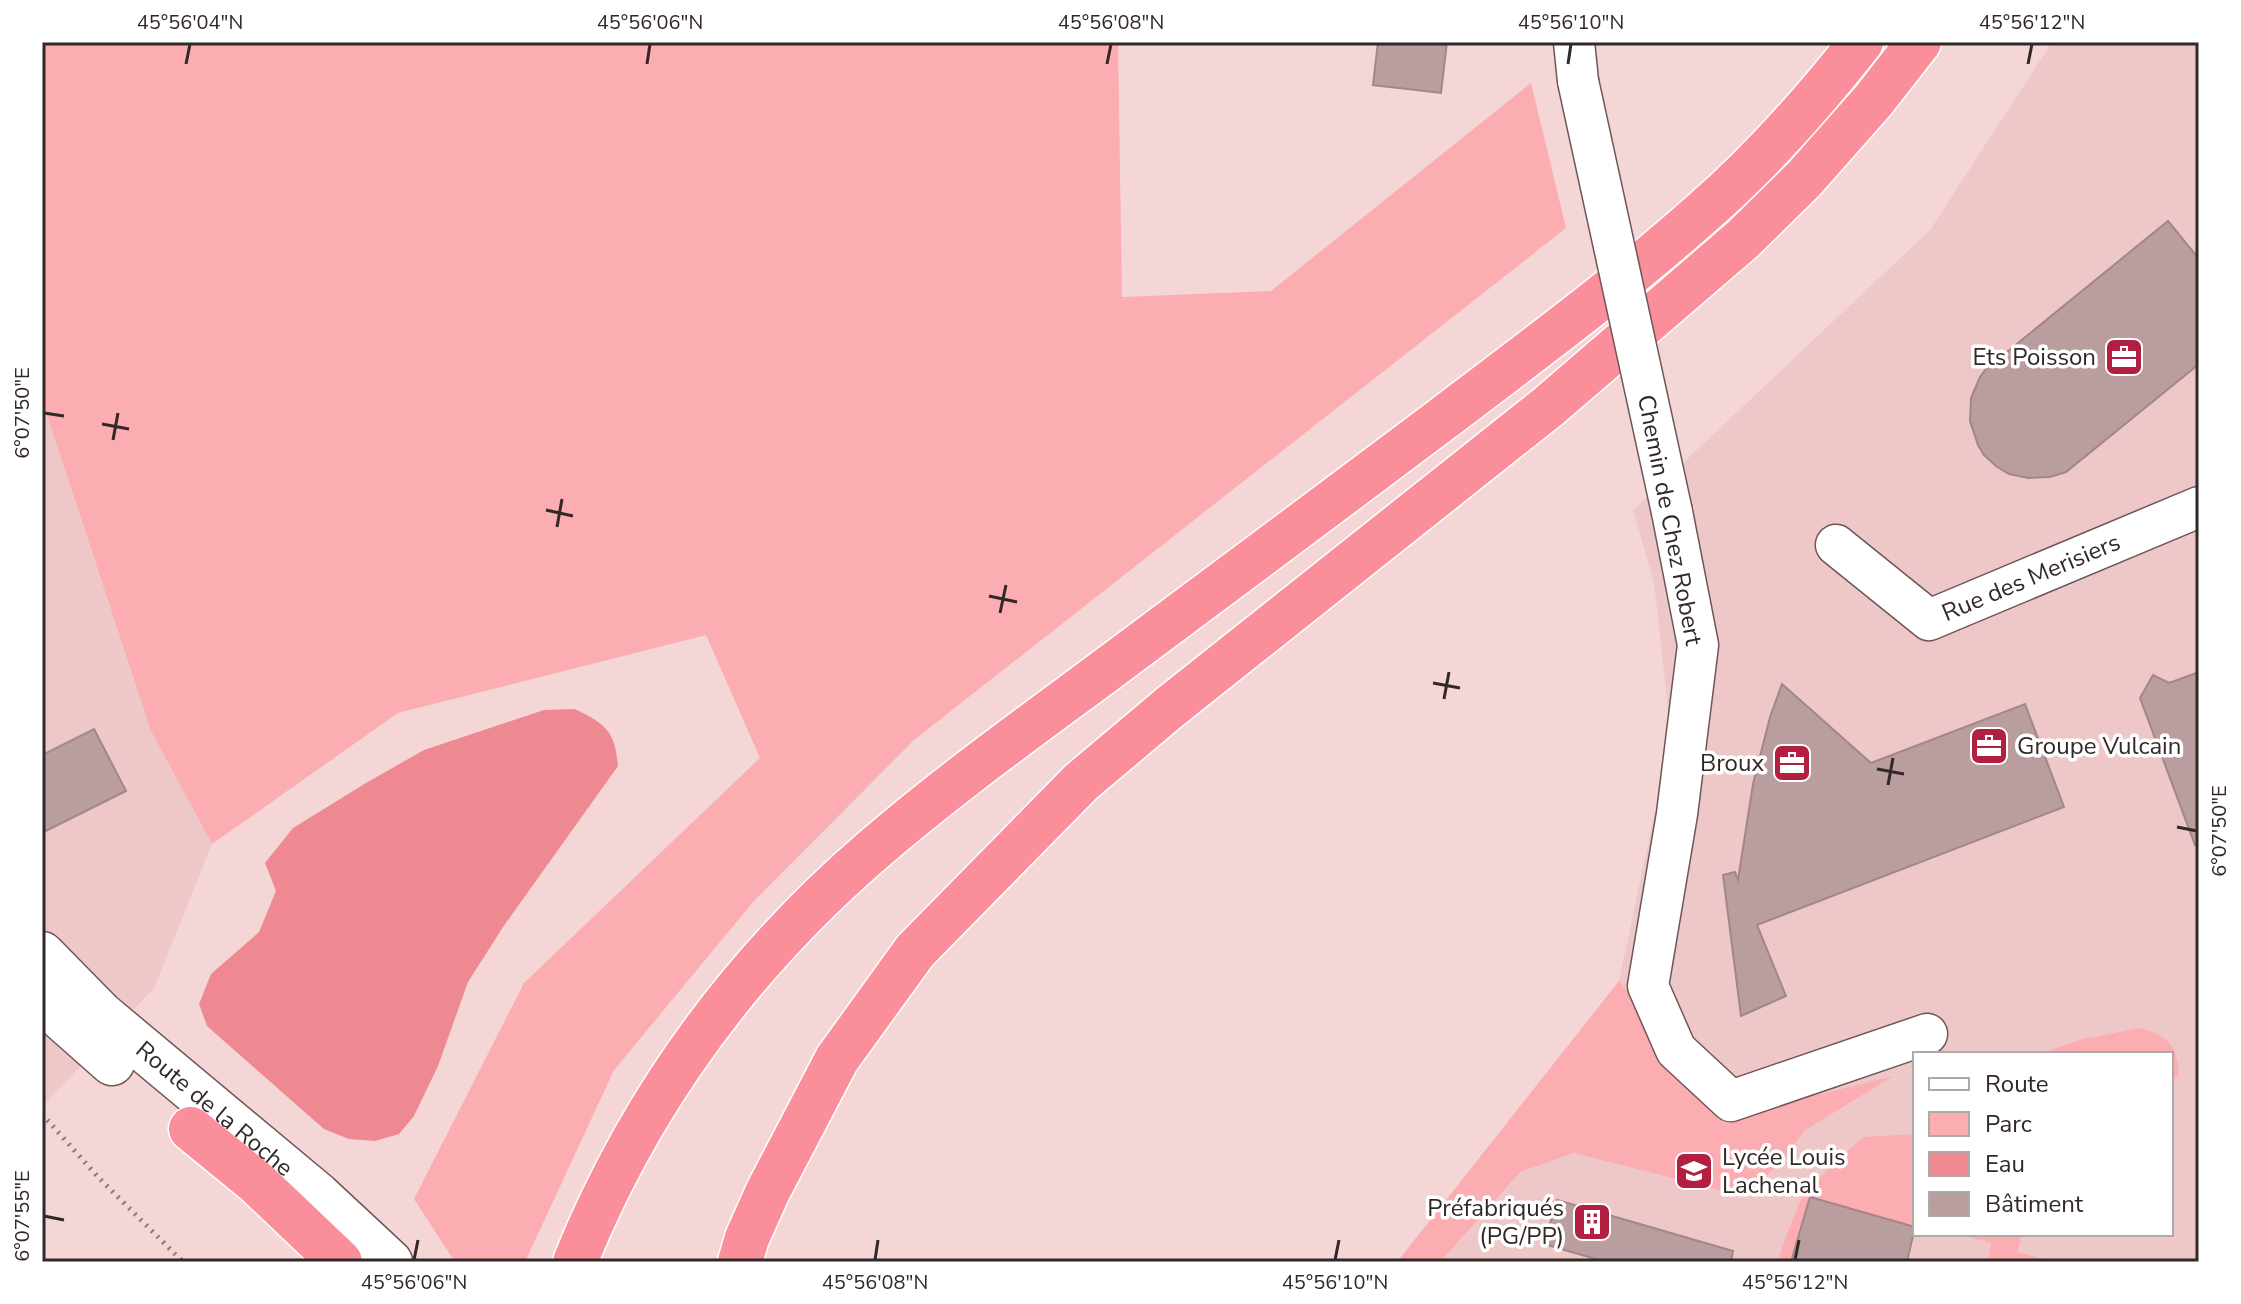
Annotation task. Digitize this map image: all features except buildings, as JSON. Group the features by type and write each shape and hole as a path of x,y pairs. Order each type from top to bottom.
{"highway":[{"path":"579,1252 614,1176 692,1045 735,989 781,938 871,851 978,766 1593,305 1705,211 1750,167 1803,112 1861,42"},
{"path":"740,1262 768,1191 837,1059 915,951 1081,782 1182,697 1549,406 1743,239 1804,179 1873,101 1919,42"},
{"name":"Route de la Roche","path":"191,1129 257,1183 340,1262"}],"main road":[{"name":"Route de la Roche","path":"42,954 101,1014 318,1195 390,1262"},
{"path":"42,1001 191,1129"}],"street":[{"name":"Chemin de Chez Robert","path":"1574,42 1578,81 1698,645 1677,814 1648,986 1676,1050 1731,1101 1927,1034"},
{"name":"Rue des Merisiers","path":"1836,545 1929,620 2199,507"}],"path":[{"path":"42,1114 97,1176 183,1262"}],"shaded area":[{"path":"2052,42 2199,42 2199,1262 1402,1262 1619,981 1671,735 1654,583 1633,510 1930,230"},
{"path":"42,400 151,731 212,844 154,988 42,1107"}],"green space":[{"path":"42,42 1118,42 1122,297 1271,291 1531,83 1566,228 914,740 754,901 614,1070 525,1262 455,1262 414,1199 524,983 760,758 706,635 398,713 212,844 151,731 42,400"},
{"path":"1619,981 1723,1108 1821,1094 1893,1076 1804,1131 1783,1161 1754,1186 1727,1192 1574,1153 1520,1172 1440,1262 1397,1262"},
{"path":"2141,1028 2169,1043 2176,1055 2179,1074 2173,1081 2173,1052 2046,1052 2082,1039"},
{"path":"1913,1134 1913,1226 1810,1197 1791,1262 1778,1262 1800,1201 1822,1175 1863,1137"},
{"path":"1965,1236 2021,1236 2017,1252 2054,1262 1988,1262 1991,1243"}],"water":[{"path":"575,709 607,730 614,744 618,766 503,927 468,982 438,1066 414,1116 399,1134 375,1141 349,1139 324,1129 207,1026 199,1004 211,974 259,932 276,891 265,863 293,828 424,750 544,710"}],"place":[{"name":"Ets Poisson","path":"2124,357"},
{"name":"Groupe Vulcain","path":"1989,746"},
{"name":"Broux","path":"1792,763"},
{"name":"Lycée Louis Lachenal","path":"1694,1171"},
{"name":"Préfabriqués (PG/PP)","path":"1592,1222"}]}
